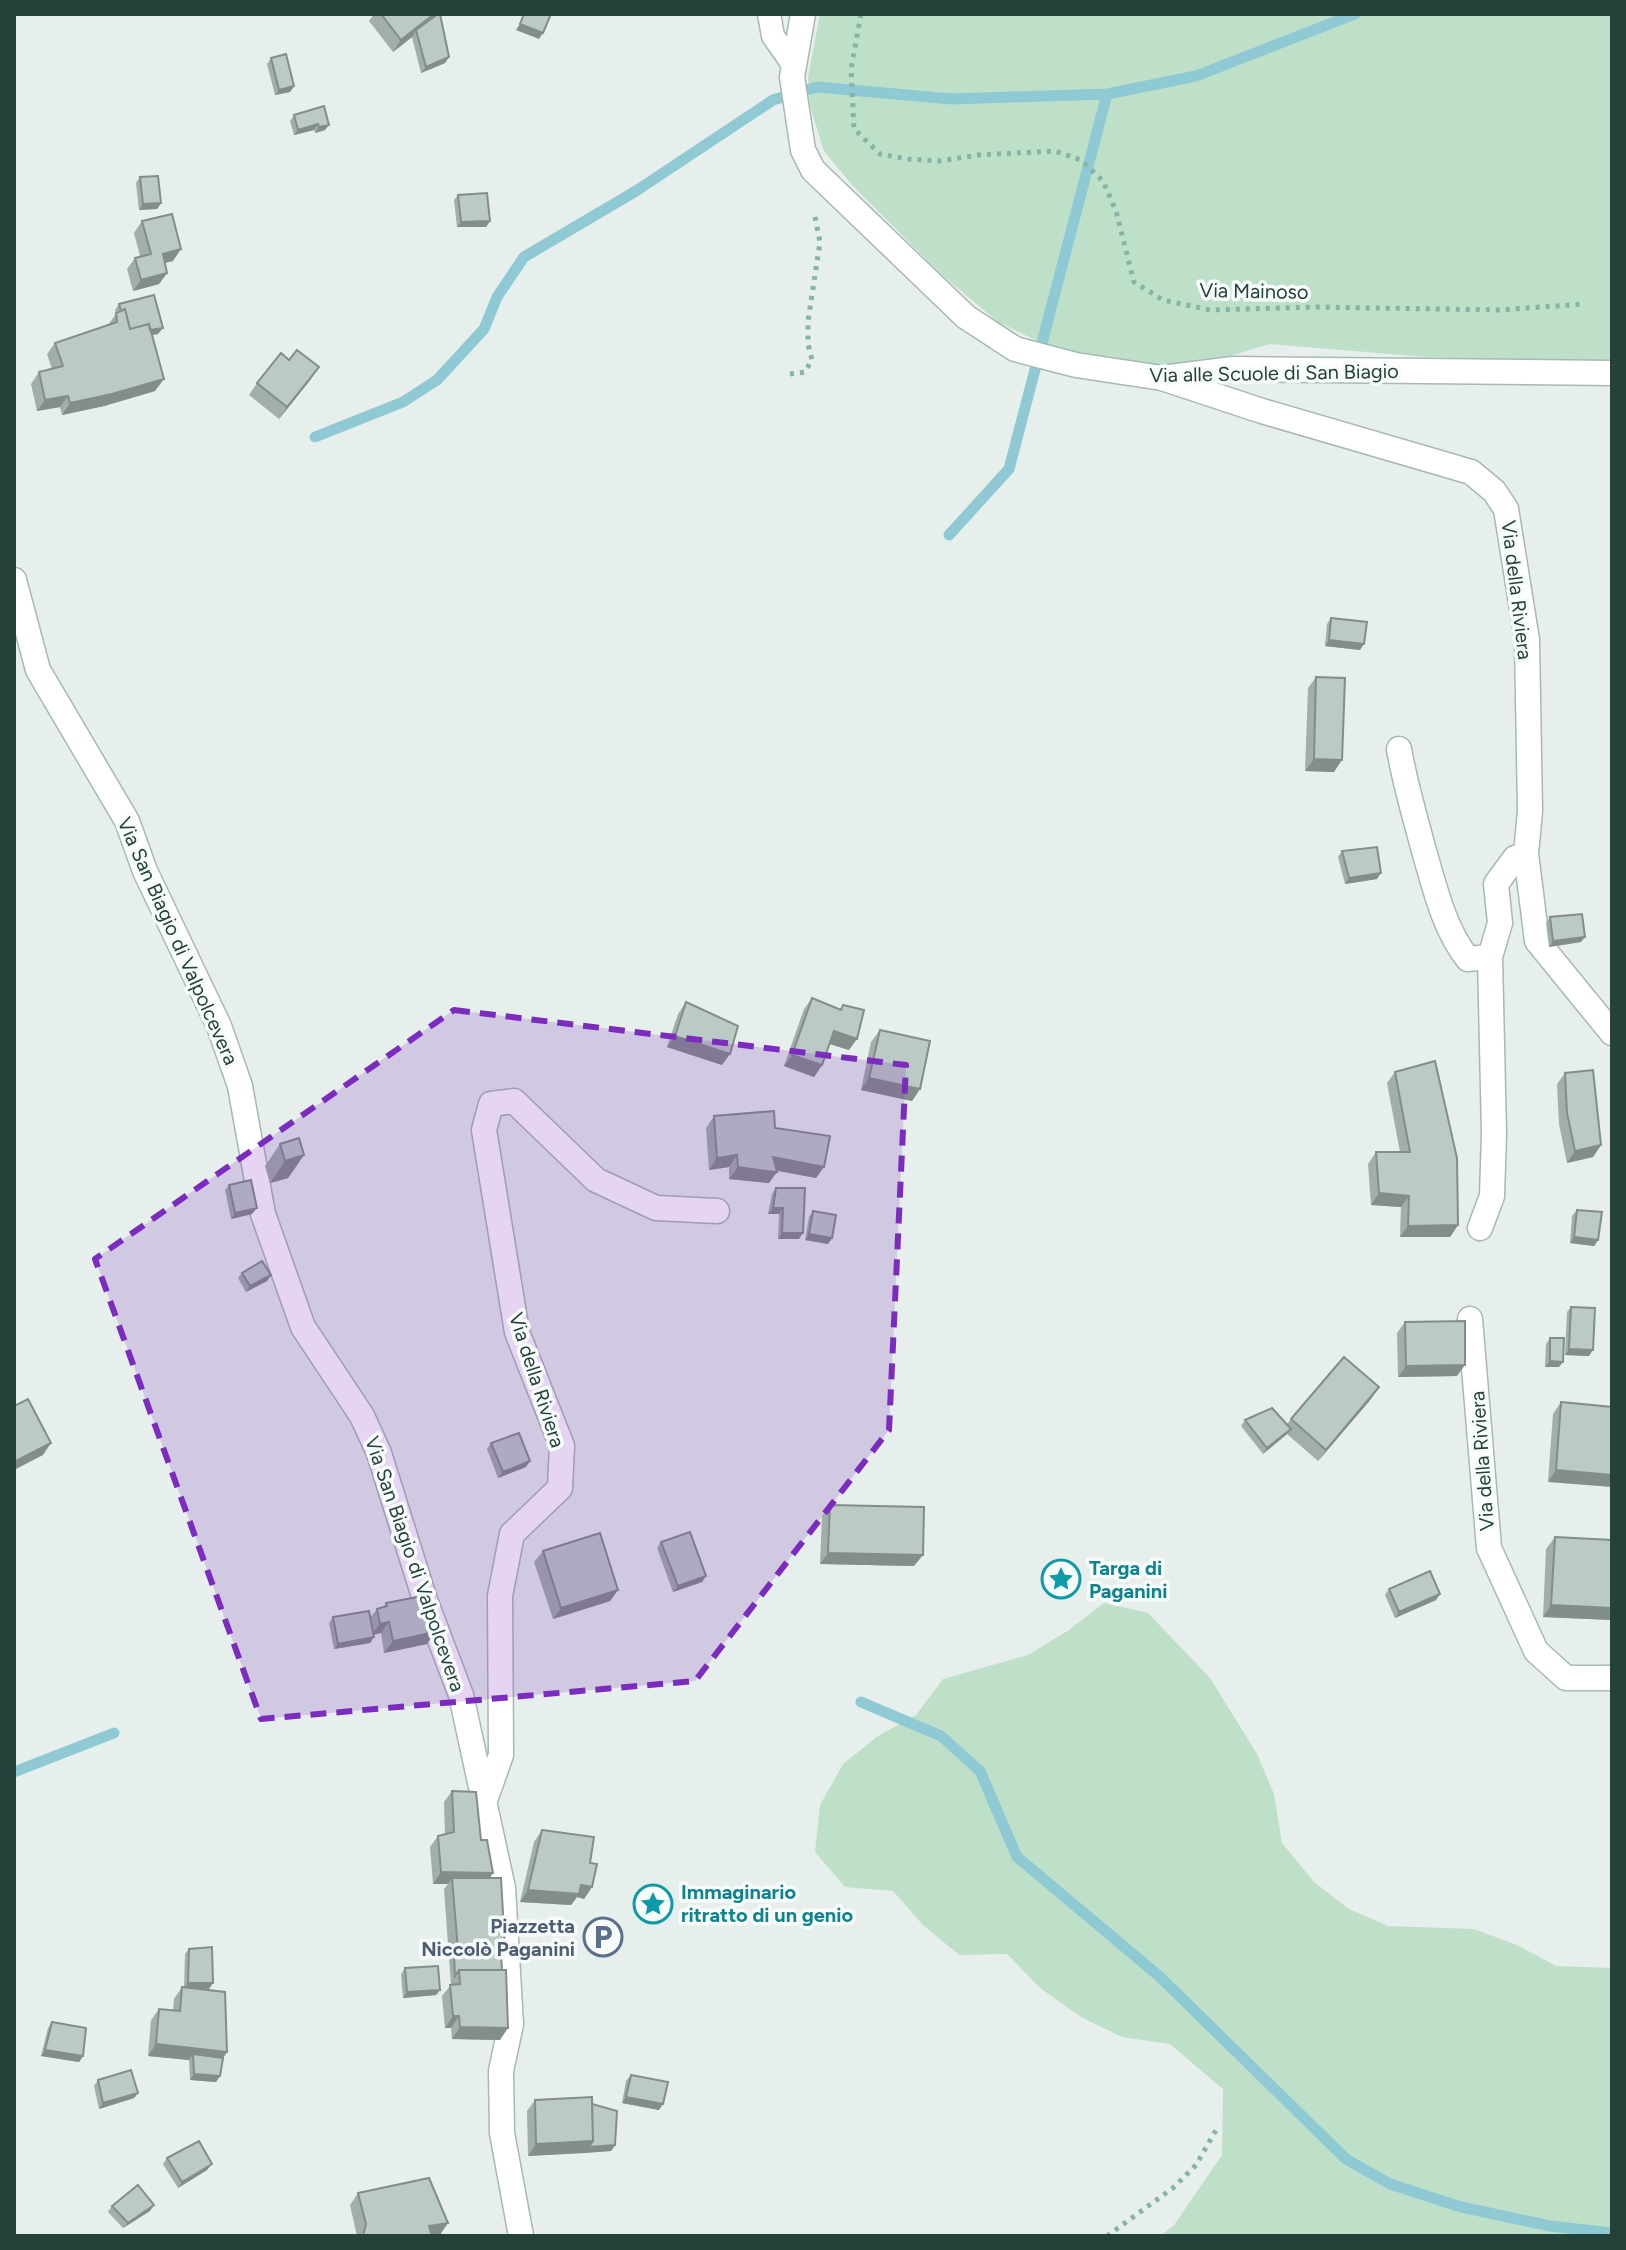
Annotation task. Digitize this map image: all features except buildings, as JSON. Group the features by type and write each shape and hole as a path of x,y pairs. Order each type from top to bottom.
{"street":[{"path":"793,72 803,14"},
{"name":"Via alle Scuole di San Biagio","path":"793,72 798,128 803,150 813,170 966,317 1015,349 1076,365 1162,378 1233,369 1612,373"},
{"name":"Via della Riviera","path":"1162,378 1262,411 1471,472 1494,491 1506,509 1527,640 1530,811 1526,854 1537,941 1612,1033"},
{"name":"Via San Biagio di Valpolcevera","path":"14,580 38,670 127,821 145,871 219,1026 240,1086 268,1228 303,1327 362,1416 379,1453 425,1600 461,1695 503,1888 511,2024 501,2071 502,2133 521,2236"},
{"path":"1399,749 1405,787 1454,942 1468,959 1490,957"},
{"path":"1480,1228 1492,1196 1494,1133 1490,957 1500,923 1496,884 1515,858 1526,854"},
{"name":"Via della Riviera","path":"484,1803 501,1755 500,1596 512,1534 560,1488 562,1446 517,1332 484,1130 491,1104 514,1101 596,1180 608,1186 656,1208 717,1211"},
{"name":"Via della Riviera","path":"1470,1319 1489,1548 1536,1651 1566,1678 1612,1678"}],"lane":[{"path":"769,14 773,36 793,72"}],"path":[{"name":"Via Mainoso","path":"861,14 851,69 854,129 880,154 940,161 978,155 1055,151 1081,160 1103,181 1116,211 1134,282 1163,300 1210,310 1316,307 1500,310 1582,304"},
{"path":"790,374 805,372 812,360 808,321 820,242 812,203"},
{"path":"1107,2236 1173,2188 1196,2165 1216,2130"}],"highlighted area":[{"path":"454,1010 906,1065 889,1430 695,1681 261,1719 95,1259"}],"green space":[{"path":"820,14 1612,14 1612,364 1426,357 1270,344 1200,365 1143,368 1050,347 998,322 941,274 852,185 824,151 810,106 808,77"},
{"path":"1104,1603 1148,1613 1210,1678 1257,1754 1274,1794 1282,1843 1314,1882 1349,1909 1388,1926 1474,1929 1517,1945 1556,1966 1612,1968 1612,2236 1160,2236 1174,2225 1222,2155 1223,2089 1170,2044 1122,2037 1081,2017 1040,1988 1007,1954 959,1955 923,1925 893,1891 845,1887 815,1852 820,1805 843,1764 878,1736 916,1715 943,1679 1028,1655 1069,1630"}],"waterway":[{"path":"315,437 403,402 437,380 484,329 497,297 524,257 636,191 773,100 817,87 952,99 1107,94 1196,76 1355,14"},
{"path":"949,535 1009,469 1107,94"},
{"path":"861,1702 941,1736 980,1771 1017,1857 1159,1976 1346,2159 1390,2184 1461,2207 1550,2226 1612,2233"},
{"path":"14,1772 114,1733"}],"place":[{"name":"Targa di Paganini","path":"1061,1579"},
{"name":"Immaginario ritratto di un genio","path":"653,1904"},
{"name":"Piazzetta Niccolò Paganini","path":"603,1937"}]}
